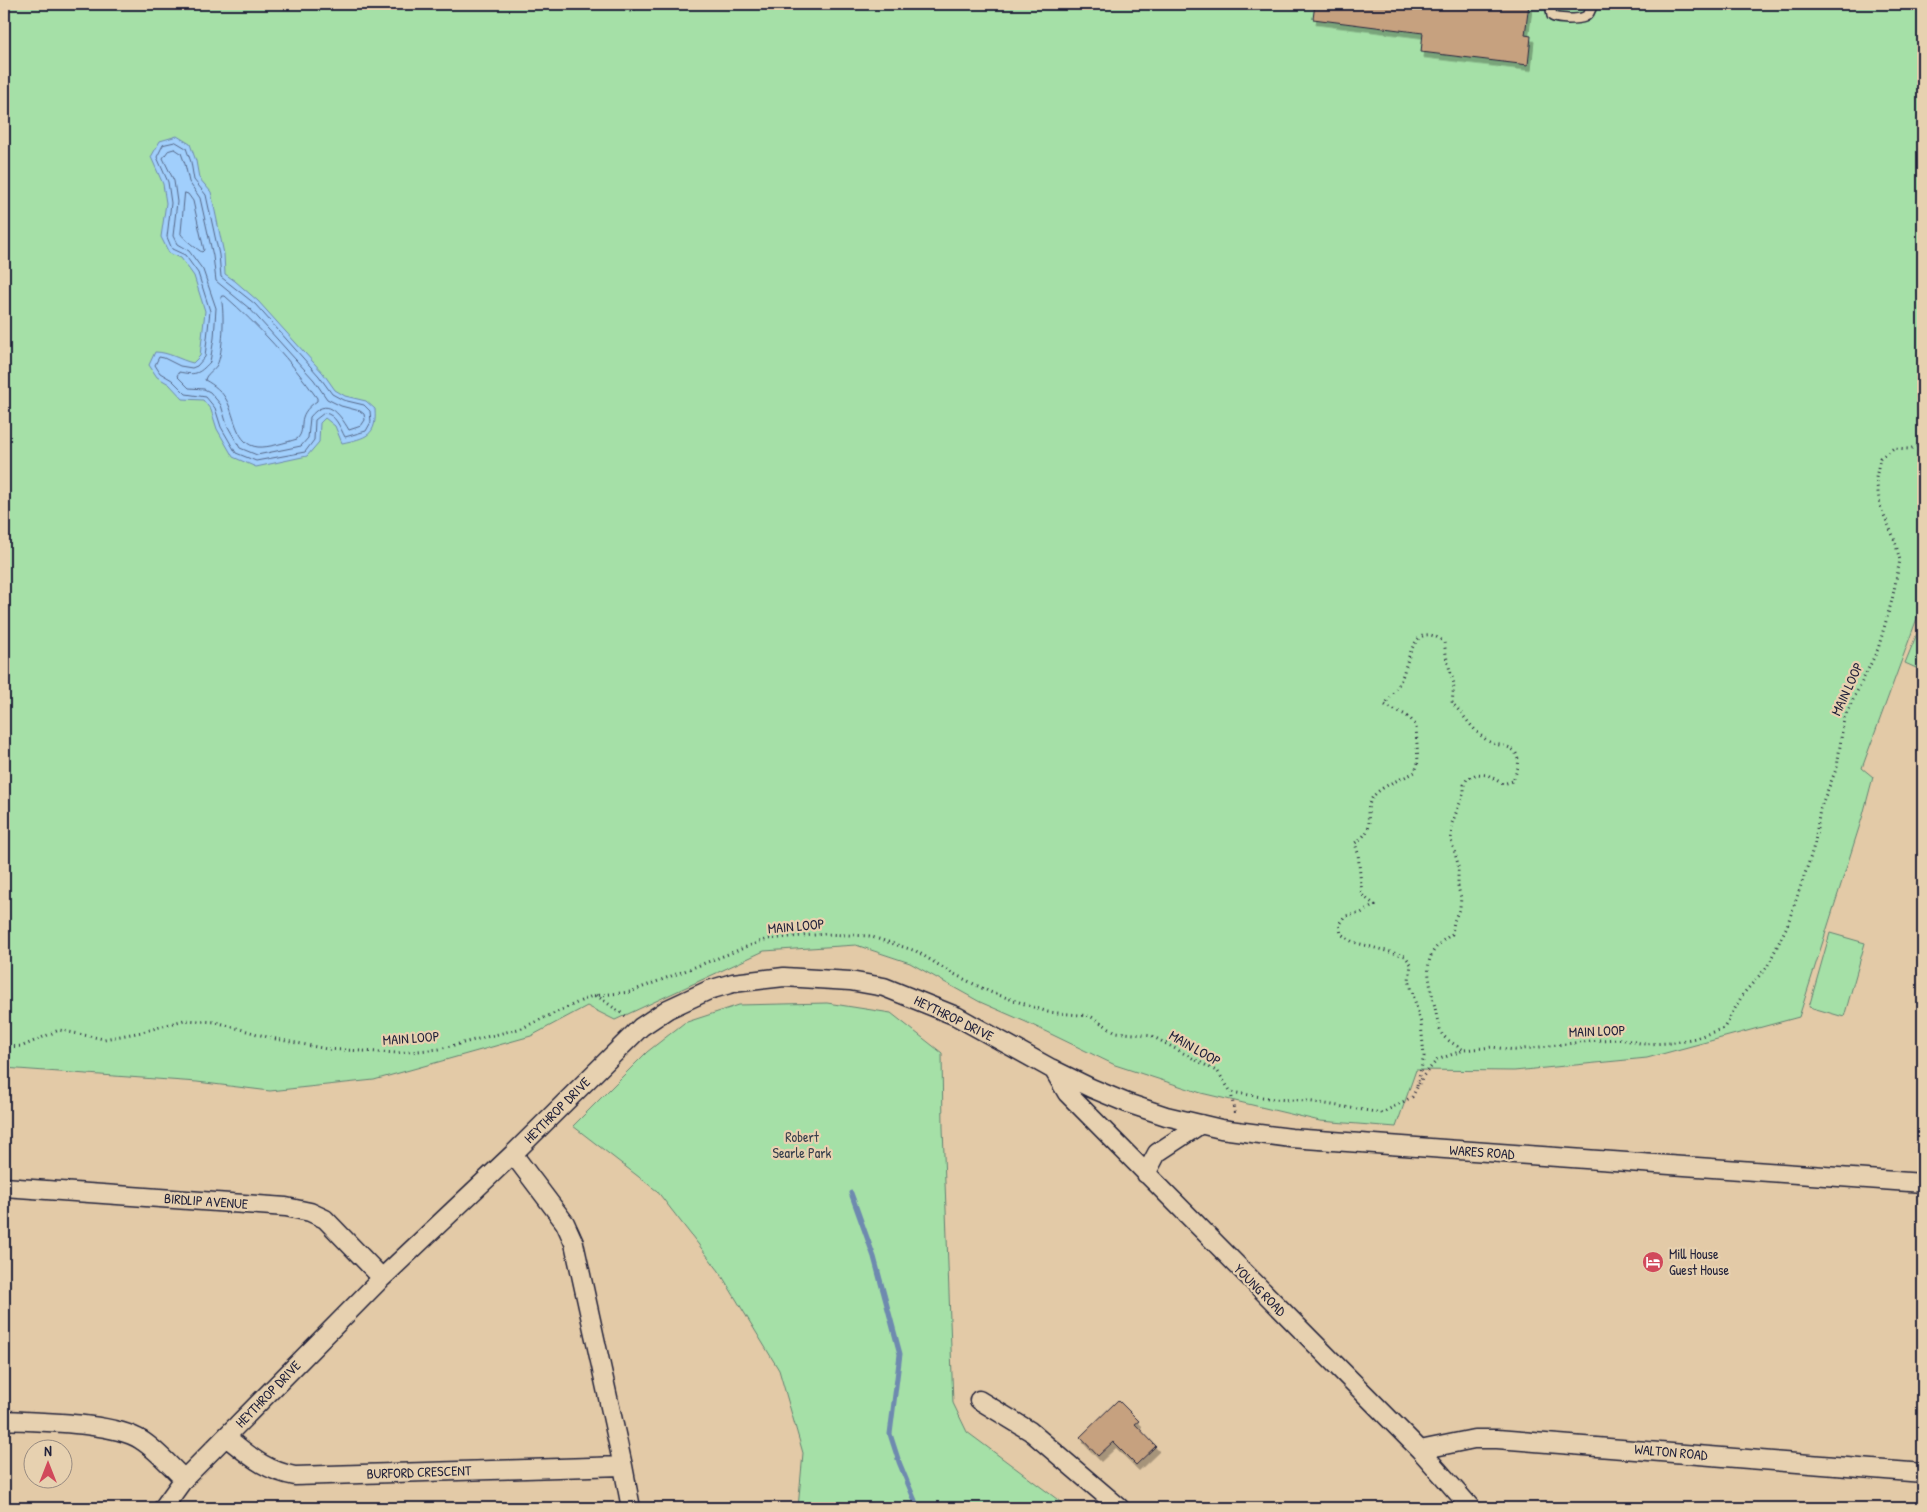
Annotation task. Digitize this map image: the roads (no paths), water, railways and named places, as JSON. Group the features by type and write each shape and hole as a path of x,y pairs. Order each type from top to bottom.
{"street":[{"name":"HEYTHROP DRIVE","path":"163,1508 184,1479 382,1278 513,1154 641,1027 668,1009 709,990 733,983 784,977 850,981 884,987 924,1002 956,1016 1052,1069"},
{"name":"WARES ROAD","path":"1052,1069 1091,1088 1166,1116 1239,1132 1291,1138 1923,1183"},
{"name":"YOUNG ROAD","path":"1052,1069 1067,1093 1420,1450 1471,1508"},
{"path":"1146,1174 1157,1153 1201,1124"},
{"path":"513,1154 565,1223 574,1243 631,1508"},
{"name":"BIRDLIP AVENUE","path":"4,1187 286,1207 310,1212 325,1219 382,1278"},
{"path":"979,1400 1030,1431 1120,1508"},
{"path":"4,1420 96,1426 123,1431 141,1439 184,1479"},
{"name":"BURFORD CRESCENT","path":"226,1437 261,1465 277,1473 295,1476 623,1466"},
{"name":"WALTON ROAD","path":"1420,1450 1474,1438 1497,1438 1923,1472"}],"lane":[{"path":"1550,4 1552,16 1556,18 1579,19 1585,18 1589,14 1592,4"}],"water":[{"path":"177,136 190,144 199,178 211,192 224,254 225,274 258,301 323,373 335,390 345,396 366,401 375,409 374,425 372,430 364,437 342,443 335,426 325,418 320,423 319,442 307,456 256,467 233,457 217,429 211,410 203,400 183,399 169,384 157,377 149,365 155,352 165,353 193,363 200,356 205,311 194,276 181,258 169,253 161,237 166,203 163,184 151,157 160,141"}],"waterway":[{"path":"851,1193 874,1257 900,1354 890,1434 918,1508"}],"place":[{"name":"Mill House Guest House","path":"1653,1262"}],"park label":[{"name":"Robert Searle Park","path":"802,1146"}]}
